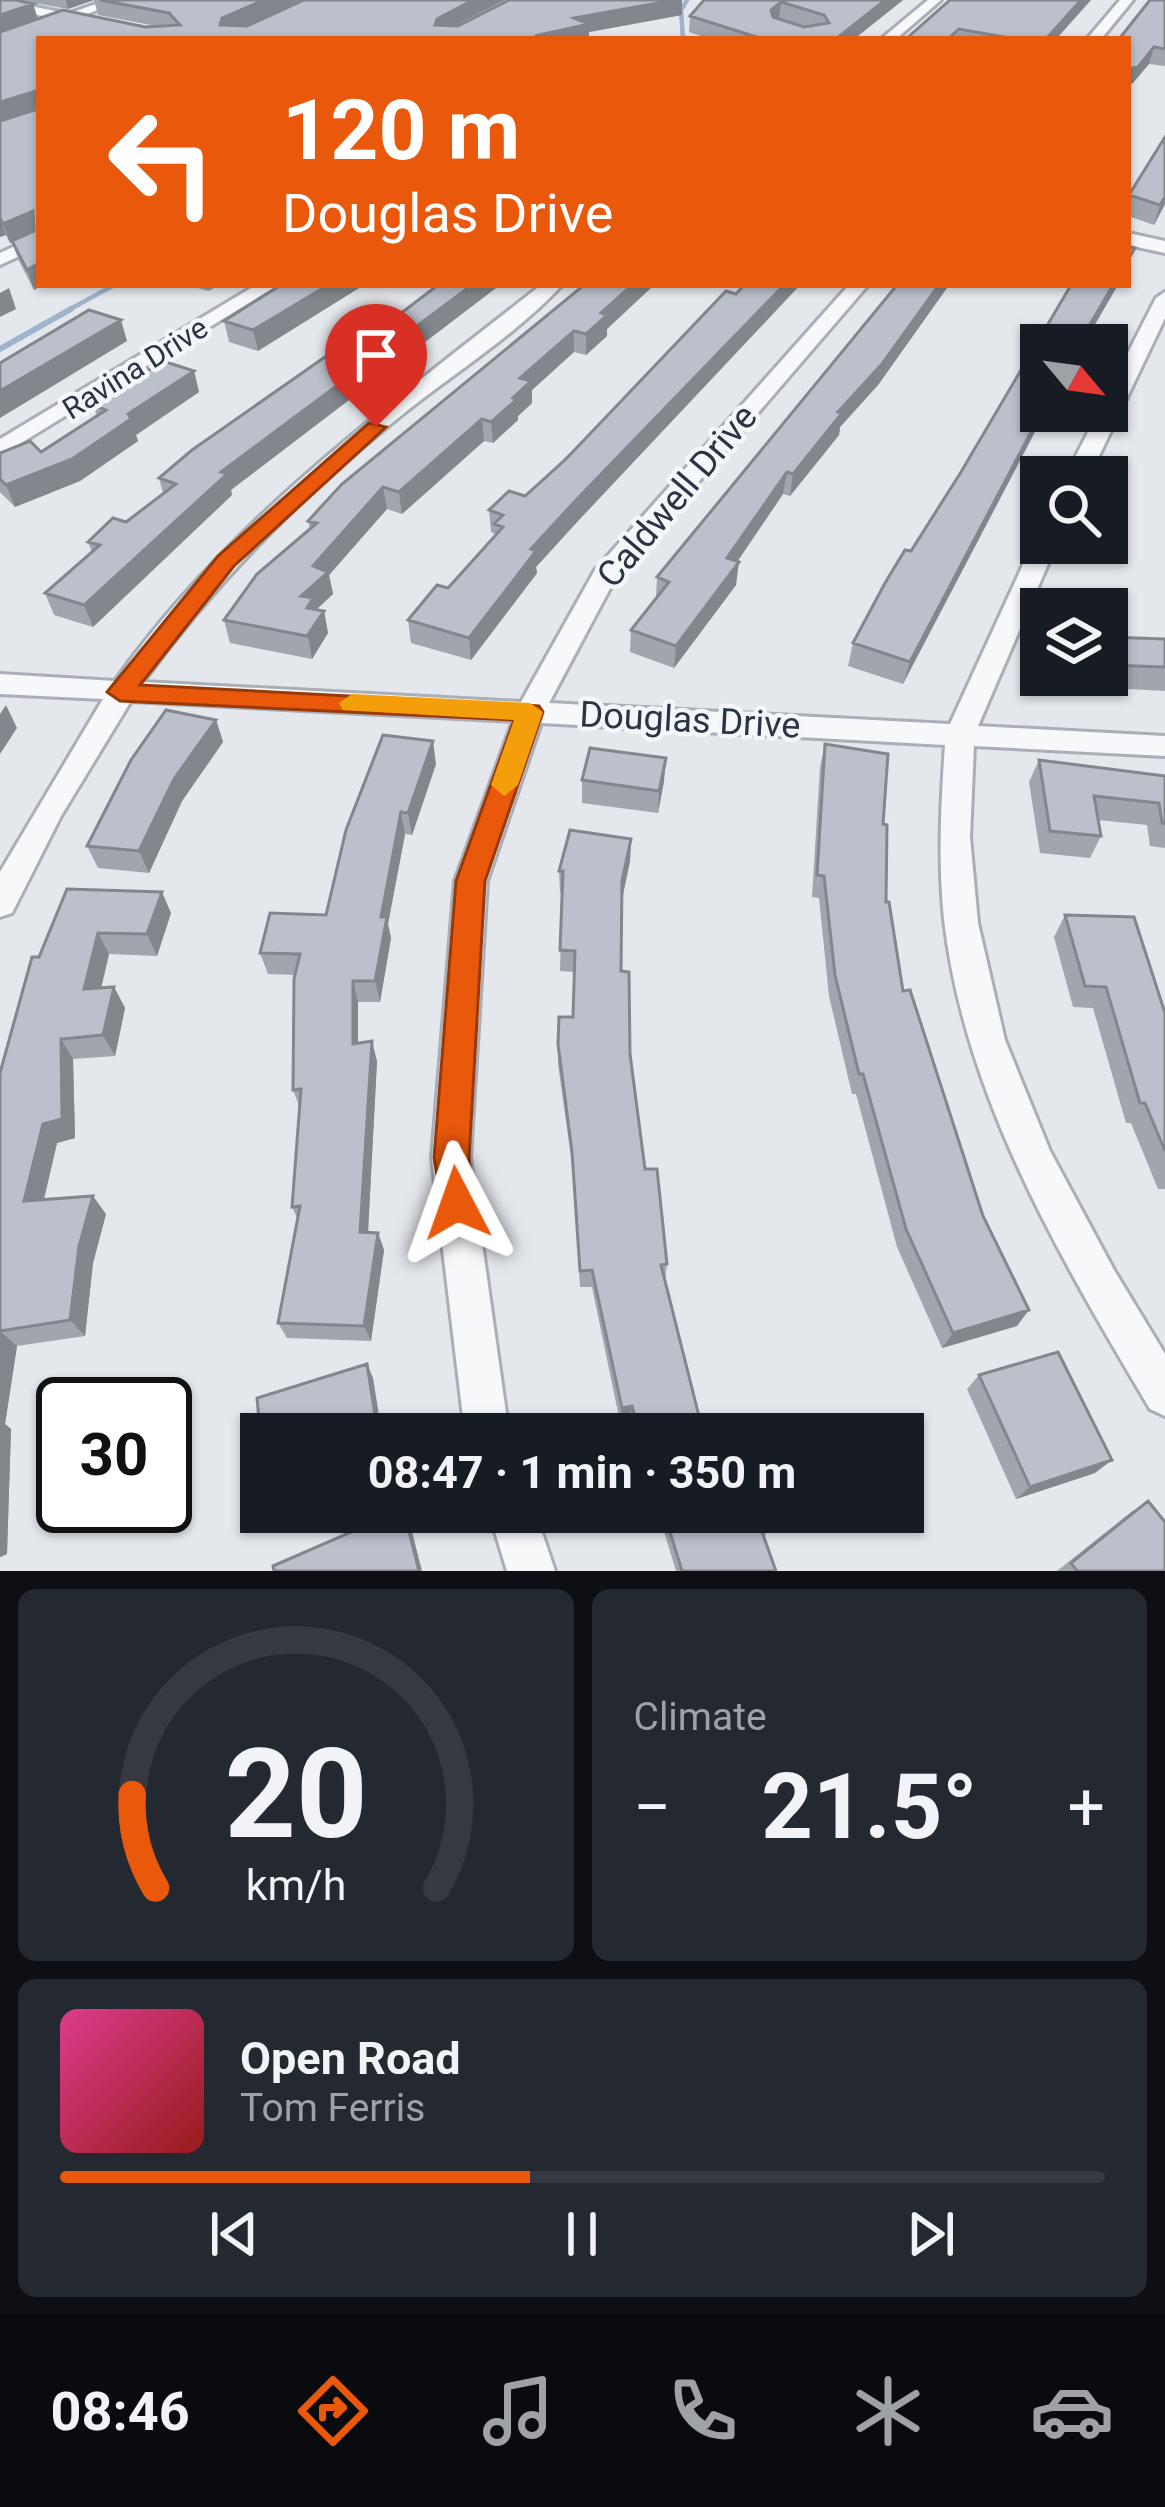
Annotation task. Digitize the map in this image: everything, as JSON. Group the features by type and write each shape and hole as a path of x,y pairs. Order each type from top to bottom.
{"street":[{"path":"0,42 119,0"},
{"path":"892,36 935,0"},
{"path":"1097,36 1127,0"},
{"path":"0,3 157,36"},
{"path":"1131,240 1165,247"},
{"path":"0,260 36,242"},
{"name":"Ravina Drive","path":"0,449 264,288"},
{"path":"0,904 74,763 120,692 182,612 277,512 549,288"},
{"name":"Caldwell Drive","path":"484,1413 452,1158 471,881 530,712 604,576 856,288"},
{"path":"1087,456 1165,298"},
{"path":"1036,564 960,734 954,837 960,910 988,1040 1035,1162 1099,1285 1165,1394"},
{"name":"Douglas Drive","path":"0,684 1165,746"},
{"path":"519,1533 531,1571"}],"building":[{"path":"0,0 16,0 33,4 0,15"},
{"path":"100,0 264,0 222,18 220,25 247,26 304,0 473,0 437,19 435,25 458,26 509,0 675,0 574,18 589,24 535,36 36,36 36,91 0,102 0,32 63,10 145,27 180,25 169,13"},
{"path":"704,0 885,0 840,36 753,36 690,16","holes":["781,2 824,15 829,23 804,27 773,17 771,10"]},
{"path":"950,0 1081,0 1049,36 998,36 959,29 951,36 909,36"},
{"path":"1150,0 1165,0 1165,49 1154,47 1138,67 1131,68 1131,36 1121,36"},
{"path":"36,91 36,265 27,270 12,241 34,231 33,211 3,224 0,218 0,121 35,110"},
{"path":"1165,137 1165,197 1160,205 1131,192"},
{"path":"276,288 323,288 253,330 224,321"},
{"path":"434,288 468,288 221,472 227,474 84,605 45,593 100,545 88,542 113,518 126,522 176,484 159,478 192,450 365,329 375,333"},
{"path":"580,288 629,288 586,334 574,331 520,378 531,381 491,422 482,419 399,492 383,487 313,566 328,572 301,596 313,598 307,608 324,611 307,636 224,620 257,574 317,523 308,521 342,484"},
{"path":"741,288 781,288 531,549 536,551 469,638 408,620 437,585 448,588 503,527 494,524 503,515 489,510 509,491 525,496 726,291 736,294"},
{"path":"895,288 937,288 793,474 787,472 727,558 739,562 676,646 631,630 669,582 657,577"},
{"path":"1069,288 1111,288 1090,324 1048,324"},
{"path":"89,310 121,320 0,391 0,363"},
{"path":"163,361 194,371 128,414 131,419 72,459 6,485 0,479 0,453 30,441 41,452 106,410 93,405"},
{"path":"1020,372 1020,432 1031,432 910,662 853,643 905,550 911,551"},
{"path":"1128,638 1165,639 1165,667 1128,666"},
{"path":"166,710 216,720 174,779 139,851 87,846 131,760"},
{"path":"383,735 433,741 408,813 401,812 381,917 387,917 375,981 353,981 353,1044 372,1041 360,1232 378,1233 364,1326 278,1323 300,1206 292,1207 301,1089 293,1090 294,979 300,954 260,953 270,913 326,915 346,830"},
{"path":"825,744 888,754 883,824 887,825 886,902 903,991 910,990 983,1216 1029,1310 953,1333 906,1229 835,975 824,876 817,875"},
{"path":"590,748 666,758 659,791 582,780"},
{"path":"1039,760 1165,776 1165,824 1159,803 1094,796 1101,836 1050,831"},
{"path":"570,830 631,839 622,881 621,971 629,972 630,1054 645,1169 657,1169 667,1264 661,1265 698,1413 634,1413 632,1406 622,1408 592,1270 580,1271 558,1044 559,1017 573,1017 575,951 560,950 563,871 559,871"},
{"path":"67,889 162,892 147,934 98,933 84,989 114,987 103,1035 61,1039 62,1119 43,1124 24,1201 93,1196 79,1246 70,1320 0,1331 0,1073 32,957 39,957"},
{"path":"1065,915 1134,917 1165,1013 1165,1151 1145,1103 1140,1103 1106,987 1085,986"},
{"path":"1058,1352 1112,1460 1030,1487 979,1375"},
{"path":"367,1364 375,1413 258,1413 257,1398"},
{"path":"1148,1501 1165,1522 1165,1571 1077,1571 1071,1563"},
{"path":"349,1533 409,1533 419,1571 274,1571 273,1566"},
{"path":"670,1533 762,1533 776,1571 682,1571"}],"waterway":[{"path":"683,36 681,10 687,0"},
{"path":"65,312 109,288"},
{"path":"0,349 71,309"}],"slow traffic":[{"path":"352,703 530,712 504,785"}],"route":[{"path":"376,427 226,561 120,692 530,712 471,881 452,1158 457,1203"}]}
